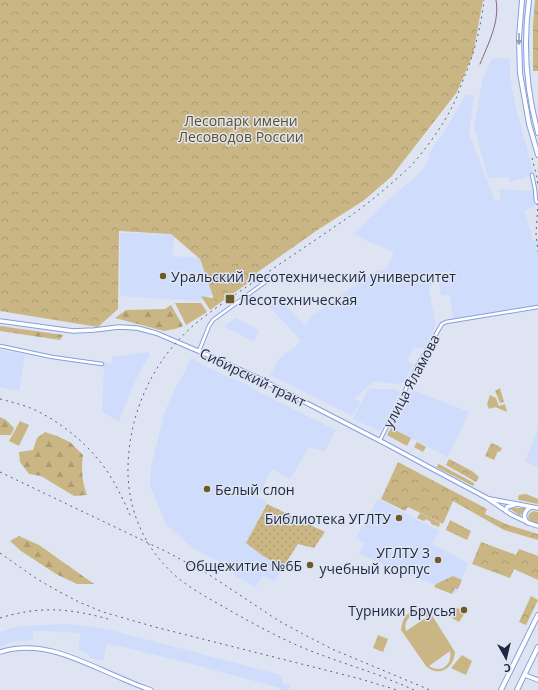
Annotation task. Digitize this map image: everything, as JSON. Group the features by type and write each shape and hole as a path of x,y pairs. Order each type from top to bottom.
{"main road":[{"path":"522,0 519,38 521,78 529,124 538,155"},
{"path":"529,0 526,24 526,62 538,133"},
{"name":"Сибирский тракт","path":"0,321 73,331 119,327 137,328 156,333 258,378 380,440 488,498 512,515 538,526"},
{"name":"Сибирский тракт","path":"488,498 538,508"},
{"path":"506,511 507,507 517,505"},
{"path":"529,523 524,518 525,512 532,507"},
{"path":"501,690 538,615"},
{"path":"517,690 538,646"},
{"path":"0,652 28,648 52,651 71,657 121,679 151,690"},
{"path":"525,675 538,680"}],"street":[{"path":"532,175 536,201 538,203"},
{"path":"199,351 213,320 268,280 277,276"},
{"name":"улица Яламова","path":"380,440 420,361 442,324 446,322 538,307"},
{"path":"0,346 52,357 102,364"}],"shaded area":[{"path":"493,58 510,58 510,78 516,108 534,175 510,182 508,177 488,178 474,127 483,77"},
{"path":"466,94 474,96 469,134 495,201 501,200 499,189 534,191 535,206 525,211 533,241 538,240 538,305 453,319 450,295 441,295 439,282 451,277 450,270 440,273 432,283 429,291 436,325 425,348 412,348 407,361 414,364 402,383 394,384 374,381 355,398 353,398 360,402 352,416 270,375 281,357 301,341 269,306 278,297 305,325 312,316 325,306 378,270 387,268 394,252 369,242 354,233 396,193 422,171 428,162 429,154 438,139 442,136"},
{"name":"Уральский лесотехнический университет","path":"120,233 175,234 172,256 199,258 213,294 199,301 120,296"},
{"path":"236,318 259,330 254,341 224,327"},
{"path":"0,350 25,355 19,391 0,387"},
{"path":"148,352 150,355 133,386 119,421 102,412 104,369 101,365 102,362 111,364 112,357"},
{"path":"192,358 197,362 248,385 255,390 336,430 325,451 309,447 290,479 272,469 258,497 267,502 246,543 263,556 283,567 275,581 263,576 255,587 234,575 233,569 191,547 166,524 150,485 151,469 165,411 189,360"},
{"path":"368,389 396,389 400,392 380,431 353,419"},
{"path":"411,389 469,412 448,457 391,428"},
{"path":"538,428 538,467 525,461"},
{"path":"378,499 439,531 432,544 468,563 456,593 393,569 359,553 365,543 356,538"},
{"path":"68,624 107,629 281,675 283,684 290,685 289,690 280,690 280,688 200,666 107,643 103,661 90,658 87,653 78,650 81,633 33,632 33,640 11,642 0,647 0,632 2,631 23,626"}],"green space":[{"name":"Лесопарк имени Лесоводов России","path":"0,0 483,0 473,54 457,92 391,177 363,201 319,229 215,302 200,259 171,234 119,231 118,309 98,327 0,311"},
{"path":"535,0 538,0 538,71 533,71 533,25"},
{"path":"256,272 259,275 210,310 201,296 212,298"},
{"path":"175,303 201,303 207,312 186,325"},
{"path":"171,305 183,326 175,329 164,331 115,318 126,310 165,309"},
{"path":"0,326 63,335 60,340 0,331"},
{"path":"500,388 504,402 500,403 495,391"},
{"path":"490,395 496,398 499,406 505,404 507,412 495,407 489,409 487,404"},
{"path":"0,417 6,420 14,428 11,435 0,435"},
{"path":"20,421 29,425 19,446 9,441"},
{"path":"391,428 411,438 407,446 387,435"},
{"path":"45,432 70,442 83,455 82,475 87,495 74,496 41,476 29,474 20,462 19,452 33,450 37,438"},
{"path":"417,442 426,447 423,452 414,447"},
{"path":"491,443 502,448 500,452 498,451 494,460 485,456"},
{"path":"449,459 472,471 479,477 476,482 446,465"},
{"path":"398,462 487,509 485,514 506,524 538,534 538,540 504,530 453,501 443,524 408,507 405,511 381,499"},
{"path":"439,464 474,483 474,485 473,486 436,467"},
{"path":"526,494 538,499 538,504 518,499 519,495"},
{"path":"267,504 325,532 314,548 298,544 283,567 263,556 246,543"},
{"path":"509,508 525,508 520,516"},
{"path":"533,511 538,512 538,524 530,521 528,517"},
{"path":"420,513 440,523 439,527 431,524 431,522 426,519 424,521 417,518"},
{"path":"450,520 471,531 467,540 446,530"},
{"path":"19,536 39,545 94,584 77,584 56,574 21,551 10,541"},
{"path":"481,542 516,555 519,549 538,556 538,580 514,569 510,578 472,564"},
{"path":"453,576 462,580 458,589 455,588 452,594 434,587 436,584"},
{"path":"531,596 538,600 526,625 519,622"},
{"path":"461,607 469,610 459,622 452,618 457,608 460,609"},
{"path":"418,609 428,609 455,652 452,663 445,670 431,670 426,666 401,630 406,616","holes":["414,614 423,614 427,617 406,631 405,626 407,621","450,651 450,660 445,667 438,669 429,666"]},
{"path":"378,635 388,639 383,652 373,648"},
{"path":"462,655 472,661 466,675 451,668"}],"waterway":[{"path":"480,64 495,25 497,8 496,0"}],"railway":[{"path":"414,690 381,676 315,653 286,640 257,626 190,587 178,578 156,555 140,528 131,499 128,467 129,447 133,427 146,389 155,371 179,339 216,308 351,216 406,171 422,153 442,124 456,98 474,49 484,0"},
{"path":"532,158 538,187"},
{"path":"538,203 536,234 538,252"},
{"path":"0,399 22,405 47,416 79,439 105,468 117,488 130,515"},
{"path":"0,472 165,551 208,574 279,621 332,649 430,690"},
{"path":"0,553 37,579 79,602 103,612 155,627 357,678 397,690"},
{"path":"0,618 14,614 41,610 54,610 94,615 108,619"}],"place":[{"name":"Уральский лесотехнический университет","path":"163,276"},
{"name":"Лесотехническая","path":"230,299"},
{"name":"Белый слон","path":"207,489"},
{"name":"Библиотека УГЛТУ","path":"399,518"},
{"name":"УГЛТУ 3 учебный корпус","path":"438,560"},
{"name":"Общежитие №6Б","path":"310,565"},
{"name":"Турники Брусья","path":"464,610"}]}
